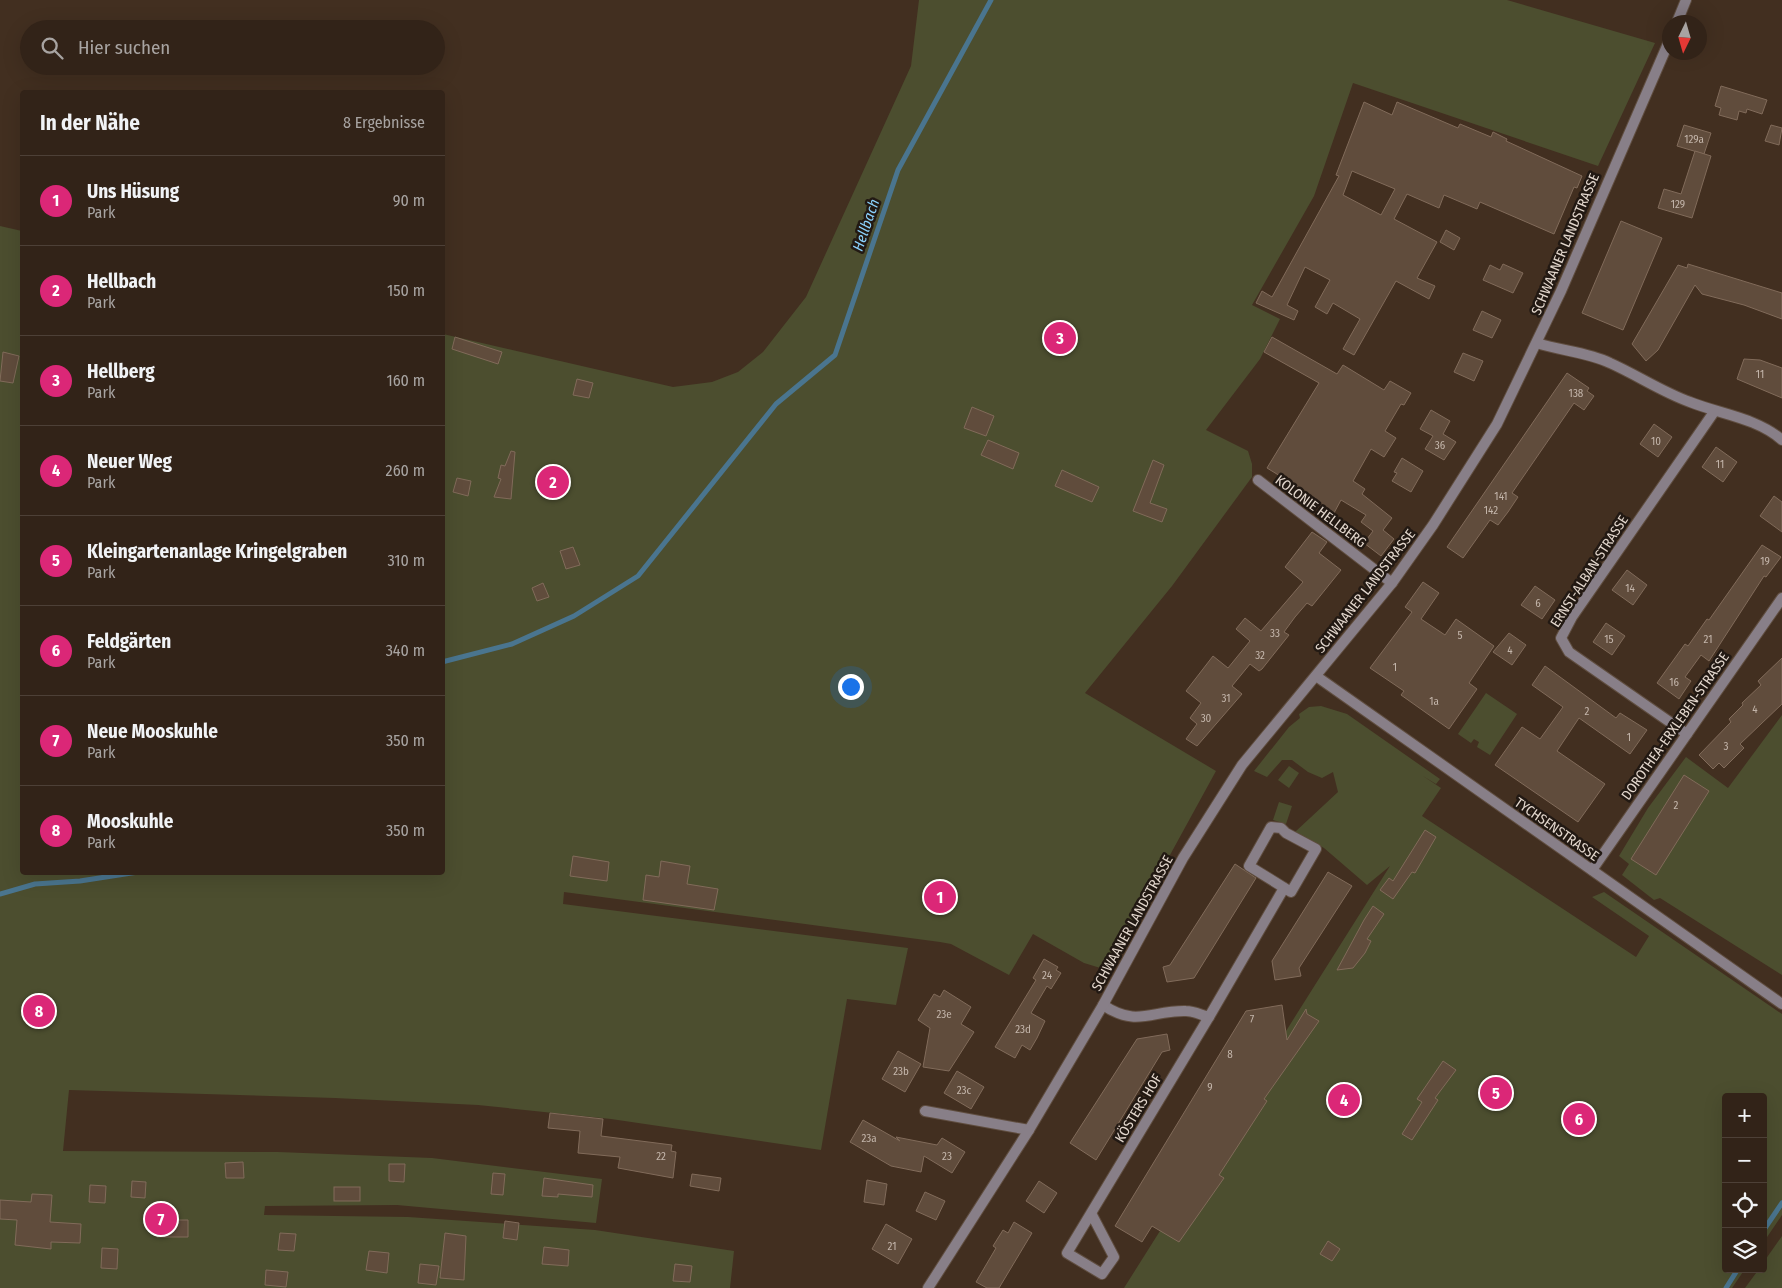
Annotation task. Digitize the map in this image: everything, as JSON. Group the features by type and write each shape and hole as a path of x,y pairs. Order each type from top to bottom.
{"street":[{"path":"1680,15 1686,0"},
{"name":"SCHWAANER LANDSTRASSE","path":"928,1288 1030,1130 1103,1005 1183,858 1221,796 1242,766 1392,583 1433,525 1497,424 1536,343 1662,56"},
{"path":"1536,343 1557,350 1595,357 1670,394 1714,412 1758,425 1782,440"},
{"name":"ERNST-ALBAN-STRASSE","path":"1687,734 1570,652 1561,638 1572,617 1714,412"},
{"name":"KOLONIE HELLBERG","path":"1258,480 1392,583"},
{"name":"DOROTHEA-ERXLEBEN-STRASSE","path":"1592,870 1782,598"},
{"name":"TYCHSENSTRASSE","path":"1316,676 1782,1004"},
{"name":"KÖSTERS HOF","path":"1271,827 1282,828 1286,833 1316,849 1291,892 1284,888 1248,866 1271,827"},
{"name":"KÖSTERS HOF","path":"1091,1213 1114,1257 1102,1274 1067,1253 1284,888"},
{"path":"1103,1005 1128,1017 1150,1017 1183,1011 1209,1017"},
{"path":"925,1111 1030,1130"}],"green space":[{"path":"919,0 1507,0 1655,43 1598,166 1353,83 1314,196 1252,305 1280,319 1260,359 1206,430 1248,451 1252,464 1252,477 1172,586 1085,693 1216,771 1107,970 1084,963 1033,934 1009,975 951,944 564,892 563,904 908,948 896,1005 847,999 821,1150 611,1119 478,1105 335,1098 69,1090 63,1151 278,1152 432,1158 602,1179 596,1223 397,1205 265,1206 264,1215 408,1217 595,1230 734,1251 730,1288 0,1288 0,226 20,231 20,875 445,875 445,334 673,387 712,382 738,372 763,352 806,297 911,66"},
{"path":"1486,693 1517,714 1490,755 1477,747 1479,742 1474,739 1471,743 1458,734"},
{"path":"1321,706 1347,714 1440,779 1436,784 1423,776 1441,788 1422,816 1636,957 1649,936 1592,897 1604,892 1782,1014 1782,1215 1767,1237 1767,1093 1722,1093 1722,1273 1742,1273 1732,1288 1124,1288 1390,866 1367,885 1324,848 1295,832 1338,792 1333,772 1322,778 1308,772 1292,760 1282,760 1267,777 1254,771 1289,727 1300,718 1299,714 1309,707"},
{"path":"1782,715 1782,975 1660,898 1654,900 1622,875 1629,864 1619,856 1648,808 1686,757 1728,788"},
{"path":"1289,766 1299,773 1289,788 1278,780"},
{"path":"1279,802 1292,806 1286,824 1273,820"},
{"path":"1782,1236 1782,1288 1745,1288 1756,1273 1767,1273 1767,1257"}],"building":[{"path":"1721,86 1767,100 1762,114 1747,109 1746,113 1739,111 1737,120 1719,115 1721,108 1715,106"},
{"path":"1364,102 1392,115 1397,102 1458,128 1460,124 1491,137 1493,132 1507,139 1506,141 1582,176 1577,188 1574,187 1554,234 1480,202 1477,209 1444,195 1439,208 1407,194 1394,219 1437,242 1417,278 1435,286 1429,299 1396,281 1354,355 1343,349 1360,319 1333,303 1327,314 1315,307 1330,280 1305,267 1287,305 1298,311 1294,320 1256,303 1262,291 1272,297 1339,176 1336,175","holes":["1352,171 1395,189 1381,215 1343,195"]},
{"path":"1684,125 1711,133 1704,154 1677,146"},
{"path":"1771,125 1782,128 1779,145 1765,141"},
{"path":"1695,151 1711,156 1692,218 1658,208 1664,189 1681,194"},
{"path":"1621,221 1662,238 1623,330 1582,313"},
{"path":"1446,230 1460,238 1454,250 1440,242"},
{"path":"1503,264 1523,273 1513,293 1483,280 1490,265 1500,270"},
{"path":"1688,264 1782,293 1782,319 1744,305 1702,294 1695,285 1658,350 1646,361 1632,344 1678,265 1687,268"},
{"path":"1482,311 1501,320 1492,338 1473,330"},
{"path":"455,337 502,352 498,364 452,349"},
{"path":"1272,337 1337,374 1343,365 1384,390 1390,381 1411,393 1404,405 1401,404 1385,431 1396,438 1384,457 1371,449 1353,481 1365,489 1362,494 1392,518 1383,530 1394,539 1381,556 1364,543 1373,531 1361,522 1366,515 1341,500 1334,513 1295,492 1298,487 1267,468 1319,383 1264,352"},
{"path":"3,352 19,356 13,383 0,381"},
{"path":"1463,353 1483,361 1474,381 1454,372"},
{"path":"1744,359 1760,360 1782,368 1782,398 1737,379"},
{"path":"1567,373 1589,388 1587,391 1594,396 1584,410 1574,403 1512,493 1518,497 1508,512 1498,525 1490,520 1463,558 1447,547"},
{"path":"577,379 593,383 589,398 573,395"},
{"path":"972,407 994,416 986,436 964,428"},
{"path":"1431,410 1450,421 1443,434 1456,442 1444,460 1425,449 1433,436 1420,429"},
{"path":"1654,424 1672,437 1658,457 1640,444"},
{"path":"988,440 1019,453 1013,469 981,455"},
{"path":"1716,447 1737,462 1723,482 1702,467"},
{"path":"511,451 515,452 511,499 494,497 501,479 498,478 501,465 505,466"},
{"path":"1402,458 1423,471 1411,492 1392,481 1397,473 1394,472"},
{"path":"1153,460 1164,465 1150,503 1167,509 1162,522 1133,511"},
{"path":"1062,470 1099,487 1092,502 1055,486"},
{"path":"457,478 471,481 468,496 453,492"},
{"path":"1774,496 1782,502 1782,532 1760,516"},
{"path":"1312,532 1327,542 1319,553 1341,570 1312,606 1307,603 1295,617 1284,632 1289,635 1262,669 1259,671 1250,664 1232,686 1242,694 1197,746 1186,739 1197,724 1190,718 1201,703 1186,691 1213,656 1228,668 1250,641 1236,629 1245,618 1261,631 1303,582 1285,567"},
{"path":"1762,545 1781,557 1766,577 1764,576 1709,661 1701,655 1685,677 1691,681 1679,699 1657,683 1685,644 1688,646 1707,619 1709,620"},
{"path":"573,547 580,565 566,569 560,551"},
{"path":"1627,570 1647,585 1633,605 1612,590"},
{"path":"1423,582 1439,593 1421,619 1445,635 1456,619 1494,646 1469,683 1477,689 1449,729 1401,695 1404,691 1370,668 1412,612 1405,607"},
{"path":"543,583 549,597 537,601 532,588"},
{"path":"1535,586 1555,600 1542,619 1521,605"},
{"path":"1606,623 1625,636 1612,655 1593,642"},
{"path":"1509,633 1526,645 1512,665 1493,652"},
{"path":"1782,658 1782,704 1740,744 1744,748 1724,768 1719,763 1713,769 1699,755 1731,722 1729,719 1743,705 1742,703 1761,685 1758,681"},
{"path":"1545,666 1616,718 1620,713 1647,730 1630,754 1579,718 1557,751 1605,784 1578,822 1495,765 1522,727 1540,739 1563,707 1532,685"},
{"path":"1684,775 1709,791 1656,875 1631,859"},
{"path":"1425,830 1436,837 1415,873 1412,872 1393,899 1380,890 1389,878 1393,881"},
{"path":"573,856 609,862 607,881 570,876"},
{"path":"661,861 690,866 687,884 718,889 714,910 643,900 646,875 659,877"},
{"path":"1235,864 1256,878 1194,978 1167,982 1163,967 1170,965"},
{"path":"1328,872 1352,886 1299,968 1301,976 1275,980 1272,961"},
{"path":"1373,906 1384,914 1367,939 1371,941 1365,953 1353,968 1337,970 1364,920"},
{"path":"1044,959 1058,967 1056,970 1061,973 1051,989 1047,986 1031,1013 1045,1021 1037,1038 1030,1050 1022,1045 1015,1058 995,1047 1036,980 1033,978"},
{"path":"944,990 971,1007 961,1024 974,1032 949,1071 923,1067 930,1028 918,1020 934,994 940,997"},
{"path":"1282,1005 1287,1040 1306,1009 1307,1014 1319,1021 1264,1099 1267,1101 1219,1175 1224,1178 1179,1242 1152,1226 1142,1242 1115,1226 1246,1011"},
{"path":"1167,1034 1170,1050 1162,1052 1096,1160 1070,1143 1137,1039"},
{"path":"898,1051 921,1064 905,1092 882,1079"},
{"path":"1443,1061 1456,1070 1435,1098 1438,1100 1412,1140 1402,1134 1422,1102 1417,1099"},
{"path":"957,1071 984,1087 971,1109 944,1093"},
{"path":"550,1113 603,1119 601,1136 672,1145 671,1151 676,1152 673,1178 618,1168 620,1157 578,1153 580,1131 548,1128"},
{"path":"863,1120 900,1141 896,1137 937,1145 942,1138 965,1152 952,1173 924,1156 921,1172 891,1166 850,1142"},
{"path":"243,1162 244,1178 226,1178 225,1163"},
{"path":"389,1164 405,1164 404,1182 389,1181"},
{"path":"493,1173 505,1174 503,1195 491,1194"},
{"path":"692,1174 721,1178 719,1191 690,1186"},
{"path":"544,1178 593,1185 592,1197 558,1194 558,1197 542,1196"},
{"path":"867,1180 887,1184 884,1205 864,1202"},
{"path":"132,1181 146,1182 145,1198 131,1197"},
{"path":"1039,1181 1057,1193 1044,1213 1026,1201"},
{"path":"90,1185 106,1186 105,1203 89,1202"},
{"path":"334,1187 360,1187 360,1201 334,1201"},
{"path":"925,1192 945,1201 936,1220 916,1211"},
{"path":"32,1194 52,1195 50,1222 81,1224 80,1243 51,1242 51,1249 15,1245 17,1220 0,1219 0,1200 31,1202"},
{"path":"156,1220 188,1220 188,1237 157,1237"},
{"path":"505,1221 519,1223 517,1240 503,1238"},
{"path":"1014,1222 1032,1233 999,1288 987,1288 976,1282 996,1248 993,1246 1003,1230 1008,1233"},
{"path":"886,1224 912,1239 898,1264 872,1249"},
{"path":"280,1233 296,1234 294,1251 278,1250"},
{"path":"445,1233 466,1236 464,1280 440,1278"},
{"path":"1328,1241 1340,1249 1332,1261 1320,1254"},
{"path":"544,1247 569,1250 568,1266 542,1264"},
{"path":"102,1248 118,1249 117,1269 101,1268"},
{"path":"369,1251 389,1253 387,1273 366,1270"},
{"path":"420,1264 439,1266 436,1285 418,1283"},
{"path":"675,1264 692,1266 690,1282 673,1281"},
{"path":"266,1270 288,1272 286,1287 265,1285"}],"waterway":[{"name":"Hellbach","path":"445,661 512,644 574,616 638,576 776,404 835,355 898,170 991,0"},
{"name":"Hellbach","path":"0,894 35,884 80,881 119,875"},
{"path":"1765,1228 1782,1203"},
{"path":"1726,1288 1735,1273"}],"place":[{"name":"Hellberg","path":"1060,338"},
{"name":"Hellbach","path":"553,482"},
{"name":"Uns Hüsung","path":"940,897"},
{"name":"Mooskuhle","path":"39,1011"},
{"name":"Kleingartenanlage Kringelgraben","path":"1496,1093"},
{"name":"Neuer Weg","path":"1344,1100"},
{"name":"Feldgärten","path":"1579,1119"},
{"name":"Neue Mooskuhle","path":"161,1219"}]}
